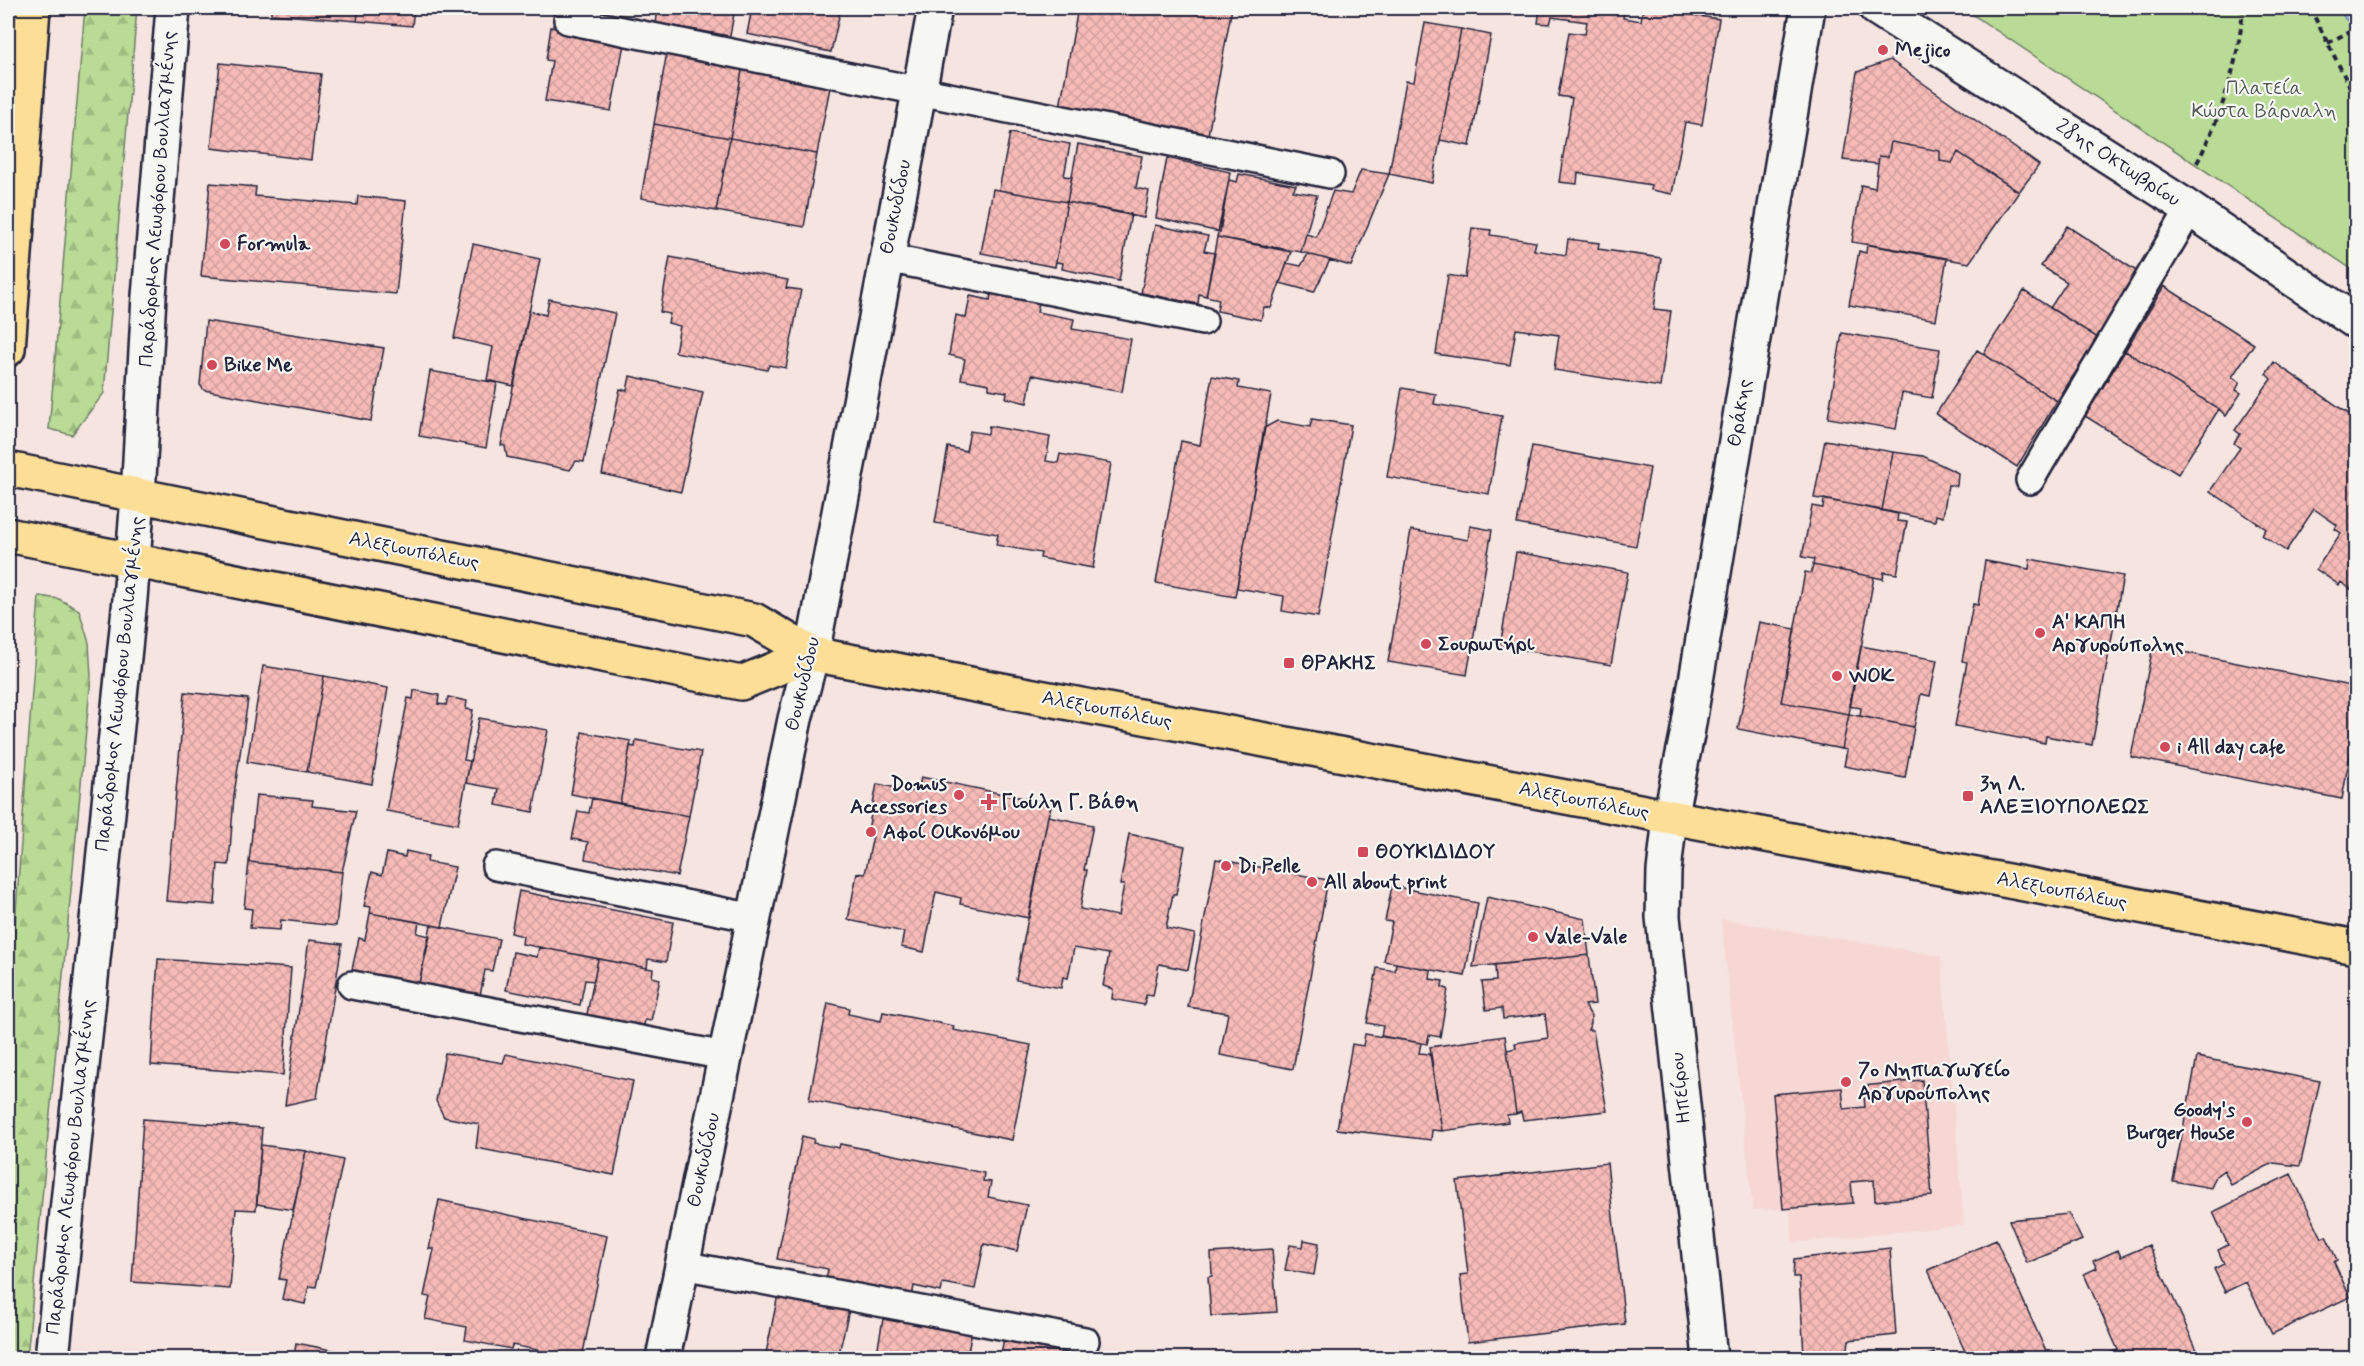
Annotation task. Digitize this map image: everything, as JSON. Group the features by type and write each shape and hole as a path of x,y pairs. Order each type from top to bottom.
{"main road":[{"path":"8,349 33,8"},
{"name":"Αλεξιουπόλεως","path":"8,470 754,620 812,654 2356,947"},
{"path":"8,536 741,683 812,654"}],"street":[{"name":"Παράδρομος Λεωφόρου Βουλιαγμένης","path":"52,1359 133,561 149,296 173,8"},
{"name":"Θουκυδίδου","path":"663,1359 795,719 812,654 935,8"},
{"name":"Θράκης","path":"1670,817 1687,735 1808,8"},
{"name":"28ης Οκτωβρίου","path":"1876,8 2184,205 2356,322"},
{"name":"Ηπείρου","path":"1670,817 1663,917 1710,1359"}],"lane":[{"path":"568,20 1330,174"},
{"path":"2030,480 2184,205"},
{"path":"886,258 1203,321"},
{"path":"496,866 754,918"},
{"path":"352,985 725,1056"},
{"path":"682,1265 1085,1341"}],"path":[{"path":"2184,205 2216,127 2241,34 2243,8"},
{"path":"2310,8 2356,99"},
{"path":"2328,43 2356,28"}],"shaded area":[{"name":"7ο Νηπιαγωγείο Αργυρούπολης","path":"1721,919 1941,956 1964,1225 1793,1243 1790,1208 1753,1210"}],"green space":[{"path":"85,8 137,8 104,393 72,435 49,429"},
{"name":"Πλατεία Κώστα Βάρναλη","path":"1963,8 2356,8 2356,272"},
{"path":"39,596 59,599 79,610 89,643 91,677 27,1358 8,1358 8,1021"}],"water":[{"path":"2339,8 2356,8 2356,20 2351,23 2345,19"}],"building":[{"path":"271,8 359,8 357,21 271,14"},
{"path":"359,8 414,8 412,26 357,21"},
{"path":"581,8 606,8 605,12"},
{"path":"658,8 735,8 730,36 656,23"},
{"path":"752,8 841,8 831,52 747,34"},
{"path":"1078,8 1232,8 1208,135 1060,107"},
{"path":"1540,8 1625,8 1623,18 1641,21 1643,8 1719,19 1702,125 1685,122 1672,194 1651,190 1651,185 1578,173 1577,184 1559,182 1572,98 1558,96 1569,32 1585,34 1587,22 1552,17 1550,24 1538,23"},
{"path":"1425,23 1461,29 1432,183 1389,174 1406,81 1414,82"},
{"path":"551,27 624,44 611,111 545,101 552,61 546,60"},
{"path":"1461,29 1491,35 1470,146 1440,140"},
{"path":"667,52 743,65 730,138 654,124"},
{"path":"1890,60 2039,165 2019,192 1958,152 1952,163 1940,161 1940,151 1891,142 1888,157 1879,156 1878,164 1843,160 1857,72"},
{"path":"220,63 321,74 311,160 211,148"},
{"path":"743,65 831,82 817,154 730,138"},
{"path":"654,124 730,138 716,211 641,198"},
{"path":"1010,133 1070,144 1064,176 1072,177 1067,202 999,190"},
{"path":"730,138 817,154 804,227 716,211"},
{"path":"1891,142 1940,151 1940,161 1952,163 1958,152 2019,192 1969,263 1852,242 1861,185 1875,188 1879,156 1888,157"},
{"path":"1078,144 1142,156 1136,188 1149,191 1144,218 1067,202"},
{"path":"1167,158 1230,172 1220,232 1156,218"},
{"path":"1361,170 1389,174 1351,266 1301,252 1306,234 1316,237 1333,191 1351,194"},
{"path":"1239,174 1296,185 1293,191 1317,195 1301,252 1217,237 1229,180 1237,182"},
{"path":"210,183 256,187 255,196 357,205 358,196 406,201 396,294 201,276"},
{"path":"993,189 1067,202 1055,267 981,253"},
{"path":"1067,202 1131,214 1119,281 1062,269 1063,263 1056,262"},
{"path":"1155,225 1208,236 1204,251 1215,253 1206,296 1199,294 1198,304 1141,293"},
{"path":"2067,226 2138,272 2098,338 2050,308 2067,282 2041,266"},
{"path":"1472,228 1491,230 1490,235 1536,242 1534,250 1566,255 1568,239 1599,243 1598,249 1661,258 1654,309 1671,311 1660,387 1554,370 1559,335 1516,329 1510,365 1436,354 1448,275 1465,278"},
{"path":"1217,237 1291,252 1271,308 1264,307 1261,320 1217,311 1219,299 1206,296"},
{"path":"473,244 540,259 514,386 487,380 493,347 454,338"},
{"path":"1867,244 1947,258 1936,320 1849,305 1859,251 1866,253"},
{"path":"1308,254 1330,260 1314,292 1280,283 1287,263 1301,266"},
{"path":"670,257 788,280 786,288 801,290 786,368 769,365 767,370 675,352 680,326 668,323 670,314 660,312"},
{"path":"2164,286 2254,344 2232,377 2240,382 2236,390 2241,393 2226,416 2219,409 2125,351"},
{"path":"992,289 1040,298 1037,312 1074,319 1072,329 1131,339 1122,392 1032,375 1027,403 1006,398 1007,392 989,389 989,384 961,379 965,359 949,355 956,315 966,318 970,296 990,300"},
{"path":"2024,291 2098,338 2057,401 1983,354"},
{"path":"549,299 615,313 584,462 576,461 570,470 507,457 505,446 501,445 529,311 546,315"},
{"path":"206,321 384,348 371,421 204,390 200,385"},
{"path":"1842,333 1940,349 1932,398 1902,393 1896,429 1828,418"},
{"path":"1977,350 2057,401 2017,467 1936,414"},
{"path":"2125,351 2219,409 2178,474 2085,416"},
{"path":"2274,362 2356,419 2356,593 2341,582 2339,585 2316,569 2341,533 2335,529 2337,525 2314,509 2286,551 2262,535 2266,529 2210,491 2240,448 2234,443 2240,434 2235,430 2271,379 2266,374"},
{"path":"430,371 497,383 486,448 419,436"},
{"path":"630,376 703,392 681,492 602,474 620,389 627,391"},
{"path":"1212,376 1239,381 1238,388 1271,394 1235,597 1156,583 1181,441 1200,445"},
{"path":"1402,388 1436,394 1434,404 1502,416 1489,494 1387,477"},
{"path":"1312,419 1351,425 1318,617 1282,611 1284,596 1237,588 1264,428 1277,421 1310,427"},
{"path":"989,426 1050,437 1046,461 1058,463 1060,454 1111,463 1093,568 1040,558 1041,553 996,545 998,534 935,523 948,447 966,451 970,431 988,434"},
{"path":"1825,440 1893,452 1882,510 1814,498"},
{"path":"1532,446 1650,468 1636,546 1517,524"},
{"path":"1893,452 1923,456 1958,473 1957,486 1948,485 1943,517 1936,515 1935,521 1882,510"},
{"path":"1824,499 1898,514 1897,521 1907,522 1897,574 1884,572 1883,579 1813,565 1814,559 1802,557 1812,506 1823,508"},
{"path":"1470,526 1492,530 1467,675 1388,662 1411,530 1468,540"},
{"path":"1516,552 1628,572 1611,665 1500,646"},
{"name":"Α' ΚΑΠΗ Αργυρούπολης","path":"2030,559 2123,576 2092,745 2046,736 2045,743 1955,726 1967,662 1962,661 1973,604 1978,605 1985,561 2029,569"},
{"path":"1813,565 1874,577 1849,714 1781,702 1805,572 1811,573"},
{"path":"1759,622 1795,629 1781,702 1849,714 1842,749 1738,729"},
{"path":"1861,646 1937,660 1930,696 1921,694 1914,727 1860,716 1861,708 1849,706"},
{"path":"2153,646 2356,687 2356,723 2342,799 2131,757"},
{"path":"263,666 324,676 307,772 247,762"},
{"path":"324,676 388,688 372,784 307,772"},
{"path":"414,690 439,695 438,704 446,705 448,697 467,701 466,709 473,710 464,760 470,761 458,824 386,811 408,698 413,699"},
{"path":"185,692 248,699 234,795 229,865 218,864 215,905 166,901"},
{"path":"1849,714 1914,727 1905,778 1844,766 1847,750 1842,749"},
{"path":"479,718 548,730 533,812 496,805 499,789 466,783"},
{"path":"582,732 631,741 620,804 571,794"},
{"path":"636,740 701,752 689,816 620,804 630,746 635,747"},
{"path":"921,777 1052,804 1029,918 960,904 961,898 936,892 924,952 901,947 904,932 848,920 857,873 865,874 874,831 868,830 877,784 918,792"},
{"path":"256,795 313,800 312,806 356,811 342,872 249,862"},
{"path":"592,798 689,816 677,876 585,859 588,842 572,839 578,811 589,813"},
{"path":"1048,816 1093,825 1084,870 1087,870 1080,909 1118,916 1124,885 1120,885 1129,834 1185,846 1176,894 1173,894 1166,928 1195,934 1188,970 1159,964 1153,996 1146,995 1144,1005 1112,999 1113,989 1103,986 1109,954 1074,948 1068,978 1063,977 1061,988 1016,980"},
{"path":"406,851 428,856 427,862 455,867 442,927 370,913 371,907 364,906 372,872 382,875 387,853 405,857"},
{"path":"1216,859 1328,880 1293,1069 1220,1055 1228,1013 1188,1007"},
{"path":"249,862 342,872 336,926 281,920 280,930 250,928 252,909 244,908"},
{"path":"1392,886 1478,903 1465,976 1384,961 1392,922 1385,921"},
{"path":"519,891 673,922 666,962 648,959 647,968 522,944 523,936 511,933"},
{"name":"Vale-Vale","path":"1487,897 1585,919 1589,955 1473,967"},
{"path":"370,913 419,922 417,933 430,936 418,988 351,974 359,938 365,940"},
{"path":"431,925 499,939 492,971 485,970 479,1001 418,988"},
{"path":"309,940 342,944 317,1098 285,1105"},
{"path":"539,947 598,959 594,981 585,980 580,1005 506,990 513,952 537,957"},
{"path":"1589,955 1595,1004 1585,1005 1591,1016 1588,1030 1593,1030 1607,1111 1523,1120 1521,1112 1516,1114 1507,1050 1516,1048 1515,1043 1548,1038 1545,1014 1503,1019 1502,1008 1486,1010 1482,982 1496,981 1495,965"},
{"path":"158,959 291,968 283,1075 151,1065"},
{"path":"598,959 653,969 652,977 660,979 651,1021 645,1020 643,1030 586,1019"},
{"path":"1396,963 1431,970 1430,979 1443,981 1442,987 1448,989 1440,1037 1429,1035 1427,1044 1381,1036 1383,1026 1367,1023 1377,968 1395,971"},
{"path":"828,1003 849,1008 848,1014 881,1021 883,1012 954,1026 953,1030 1031,1045 1012,1140 809,1100"},
{"path":"1365,1034 1421,1043 1419,1053 1430,1054 1442,1131 1432,1130 1431,1140 1337,1129 1352,1044 1363,1046"},
{"path":"1505,1036 1516,1114 1507,1115 1508,1122 1442,1131 1430,1047"},
{"path":"445,1053 503,1063 506,1054 633,1081 614,1175 476,1148 479,1124 444,1117 436,1101"},
{"name":"Goody's Burger House","path":"2197,1057 2320,1081 2300,1166 2273,1163 2231,1185 2224,1170 2216,1176 2211,1188 2173,1181"},
{"path":"1922,1080 1932,1196 1875,1201 1874,1180 1851,1182 1853,1203 1783,1209 1773,1094 1842,1088 1844,1109 1865,1107 1863,1086"},
{"path":"143,1119 262,1128 256,1210 236,1209 230,1289 132,1282"},
{"path":"802,1136 814,1139 813,1143 839,1148 840,1144 984,1173 983,1181 991,1182 988,1197 1027,1205 1017,1251 984,1244 975,1289 943,1283 941,1292 914,1286 912,1297 826,1280 828,1269 777,1259"},
{"path":"261,1145 306,1151 293,1210 257,1204"},
{"path":"306,1151 343,1160 316,1287 309,1286 305,1304 282,1299 286,1280 279,1279"},
{"path":"1607,1163 1625,1324 1468,1342 1460,1275 1468,1274 1457,1181"},
{"path":"2291,1174 2322,1238 2326,1236 2337,1260 2334,1262 2350,1297 2272,1334 2246,1282 2225,1292 2214,1269 2224,1264 2218,1250 2228,1245 2213,1212"},
{"path":"439,1200 607,1236 582,1358 567,1356 567,1358 546,1358 548,1352 512,1345 511,1349 465,1340 467,1327 425,1319 430,1297 424,1296 434,1249 429,1249"},
{"path":"2069,1214 2082,1240 2027,1263 2009,1220"},
{"path":"1304,1240 1319,1243 1314,1275 1285,1270 1290,1245 1303,1247"},
{"path":"1996,1240 2049,1358 1968,1358 1928,1270"},
{"path":"2149,1245 2197,1350 2179,1358 2111,1358 2109,1353 2118,1350 2084,1274 2097,1268 2093,1261 2118,1250 2121,1257"},
{"path":"1890,1248 1896,1335 1849,1340 1848,1349 1804,1354 1799,1277 1793,1277 1794,1259"},
{"path":"1272,1249 1277,1312 1211,1316 1208,1277 1212,1276 1211,1253"},
{"path":"778,1295 849,1310 838,1358 765,1358"},
{"path":"900,1316 972,1330 967,1358 876,1358 883,1319 899,1322"},
{"path":"1005,1334 1083,1350 1081,1358 1000,1358"},
{"path":"296,1343 373,1358 294,1358"},
{"path":"1106,1352 1138,1358 1105,1358"},
{"path":"1934,1353 1936,1358 1919,1358"}],"place":[{"name":"Mejico","path":"1883,50"},
{"name":"Formula","path":"225,244"},
{"name":"Bike Me","path":"212,365"},
{"name":"Α' ΚΑΠΗ Αργυρούπολης","path":"2040,633"},
{"name":"Σουρωτήρι","path":"1426,644"},
{"name":"ΘΡΑΚΗΣ","path":"1289,663"},
{"name":"WOK","path":"1837,676"},
{"name":"i All day cafe","path":"2165,747"},
{"name":"Domus Accessories","path":"959,795"},
{"name":"3η Λ. ΑΛΕΞΙΟΥΠΟΛΕΩΣ","path":"1968,796"},
{"name":"Γιούλη Γ. Βάθη","path":"989,802"},
{"name":"Αφοί Οικονόμου","path":"871,832"},
{"name":"ΘΟΥΚΙΔΙΔΟΥ","path":"1363,852"},
{"name":"Di Pelle","path":"1226,866"},
{"name":"All about print","path":"1312,882"},
{"name":"Vale-Vale","path":"1533,937"},
{"name":"7ο Νηπιαγωγείο Αργυρούπολης","path":"1846,1082"},
{"name":"Goody's Burger House","path":"2247,1122"}]}
